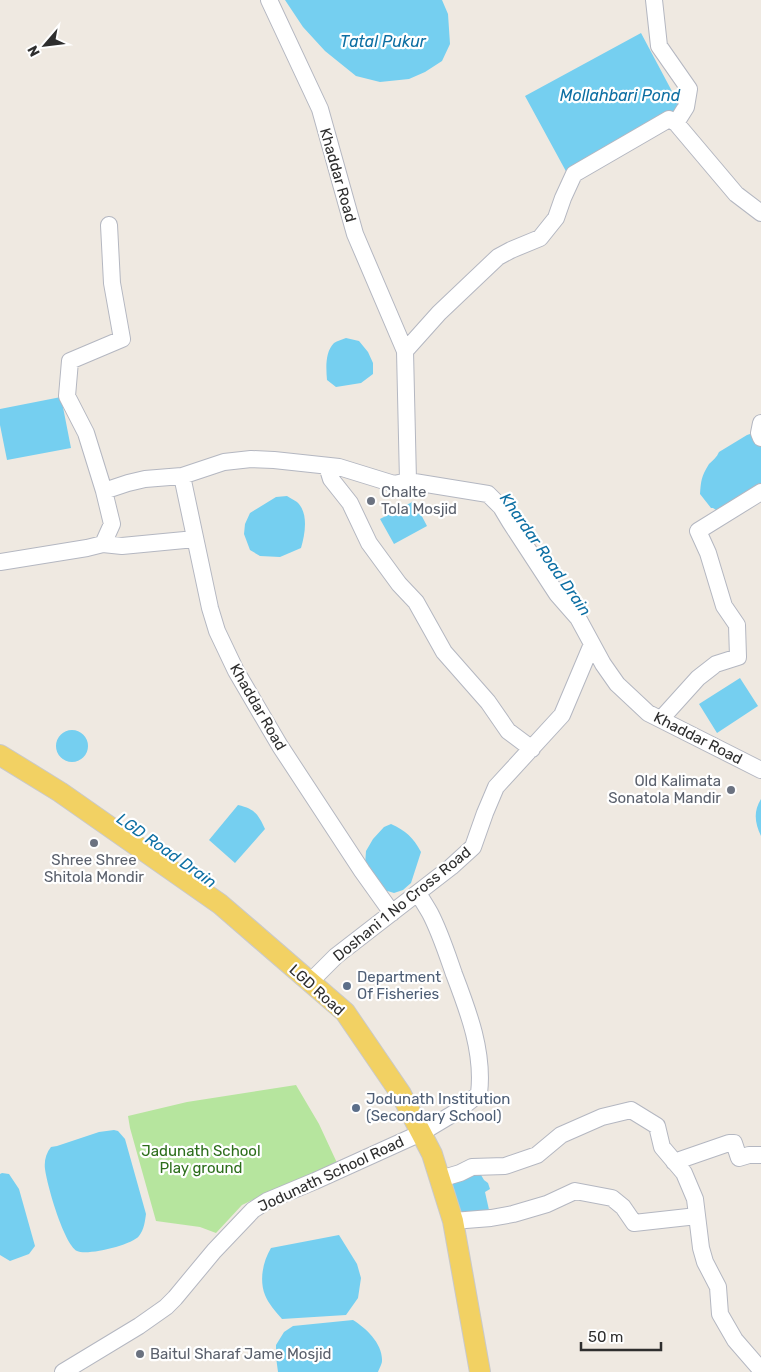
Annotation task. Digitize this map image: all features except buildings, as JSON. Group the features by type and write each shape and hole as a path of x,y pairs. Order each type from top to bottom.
{"main road":[{"name":"LGD Road","path":"0,755 60,792 220,904 345,1012 400,1094 432,1154 453,1222 480,1372"}],"street":[{"name":"Khaddar Road","path":"269,0 320,109 355,234 405,351"},
{"path":"654,0 659,46 688,89 686,107 676,123"},
{"path":"408,481 405,351 439,313 498,257 540,238 556,218 574,174 669,119 676,123 736,194 761,212"},
{"path":"103,544 112,524 104,491 86,433 67,396 70,361 122,339 112,283 109,225"},
{"path":"761,423 759,433 761,438"},
{"name":"Khaddar Road","path":"392,913 362,871 280,746 236,671 217,631 210,608 179,477 224,462 251,459 274,460 339,467 394,484 408,481 488,494 501,507 557,594 578,618 603,664 617,684 648,713 761,770"},
{"path":"327,466 331,479 350,504 369,543 399,584 416,602 444,652 488,702 508,731 532,749"},
{"path":"104,491 128,483 179,477"},
{"path":"661,719 698,678 716,664 738,657 738,625 724,606 708,553 698,531 761,492"},
{"path":"0,562 103,544 122,546 195,539"},
{"name":"Doshani 1 No Cross Road","path":"310,982 336,956 451,867 473,847 496,787 562,715 592,644"},
{"name":"Jodunath School Road","path":"63,1372 139,1326 166,1307 214,1251 254,1210 267,1201 421,1133 456,1112 479,1094 481,1080 480,1062 476,1039 465,1001 439,933 418,893"},
{"path":"440,1179 472,1167 505,1166 538,1155 561,1135 602,1117 631,1110 657,1126 662,1147 684,1174 695,1199 705,1262 718,1287 720,1314 736,1340 761,1370"},
{"path":"674,1162 729,1143 734,1144 739,1158 749,1155 761,1155"},
{"path":"453,1222 513,1214 547,1204 575,1191 612,1198 623,1207 634,1223 697,1216"}],"green space":[{"name":"Jadunath School Play ground","path":"296,1085 319,1124 338,1165 284,1185 242,1205 216,1233 200,1227 156,1221 128,1116 187,1102"}],"water":[{"name":"Tatal Pukur","path":"285,0 442,0 448,14 450,44 442,61 425,72 409,79 380,82 356,76 325,51 303,27"},
{"name":"Mollahbari Pond","path":"641,33 683,112 568,175 525,96"},
{"path":"346,338 359,341 368,352 373,363 373,374 361,383 336,387 327,380 326,365 328,355 334,343"},
{"path":"61,397 71,448 7,460 0,425 0,409"},
{"path":"756,432 761,434 761,490 719,512 711,508 700,494 704,472 719,452 747,435"},
{"path":"287,496 297,502 305,518 305,530 301,548 280,557 260,556 250,550 244,534 245,524 250,513 276,497"},
{"path":"414,501 427,526 394,544 380,519"},
{"path":"740,678 758,706 717,733 699,704"},
{"path":"72,730 83,735 88,746 83,757 72,762 61,757 56,746 61,735"},
{"path":"761,799 761,836 756,818 757,808"},
{"path":"238,805 248,808 255,813 265,829 235,863 209,840"},
{"path":"391,824 409,835 421,852 411,883 403,890 394,893 381,889 365,865 366,851 373,839 384,827"},
{"path":"118,1131 125,1139 146,1214 143,1228 139,1236 128,1243 99,1251 77,1251 67,1237 57,1213 46,1177 46,1157 51,1147 99,1132"},
{"path":"0,1174 9,1174 19,1189 35,1246 29,1254 10,1261 0,1255"},
{"path":"477,1174 481,1175 488,1183 490,1189 485,1192 489,1210 484,1215 475,1211 458,1214 449,1188 456,1179"},
{"path":"339,1235 357,1264 361,1278 358,1298 346,1315 282,1319 268,1301 262,1283 266,1259 271,1248"},
{"path":"353,1320 373,1337 380,1349 382,1361 378,1372 278,1372 276,1345 284,1332 293,1326"}],"place":[{"name":"Chalte Tola Mosjid","path":"371,501"},
{"name":"Old Kalimata Sonatola Mandir","path":"731,790"},
{"name":"Shree Shree Shitola Mondir","path":"94,843"},
{"name":"Department Of Fisheries","path":"347,986"},
{"name":"Jodunath Institution (Secondary School)","path":"356,1108"},
{"name":"Baitul Sharaf Jame Mosjid","path":"140,1354"}],"water label":[{"name":"Khardar Road Drain","path":"546,554"},
{"name":"LGD Road Drain","path":"167,850"}]}
